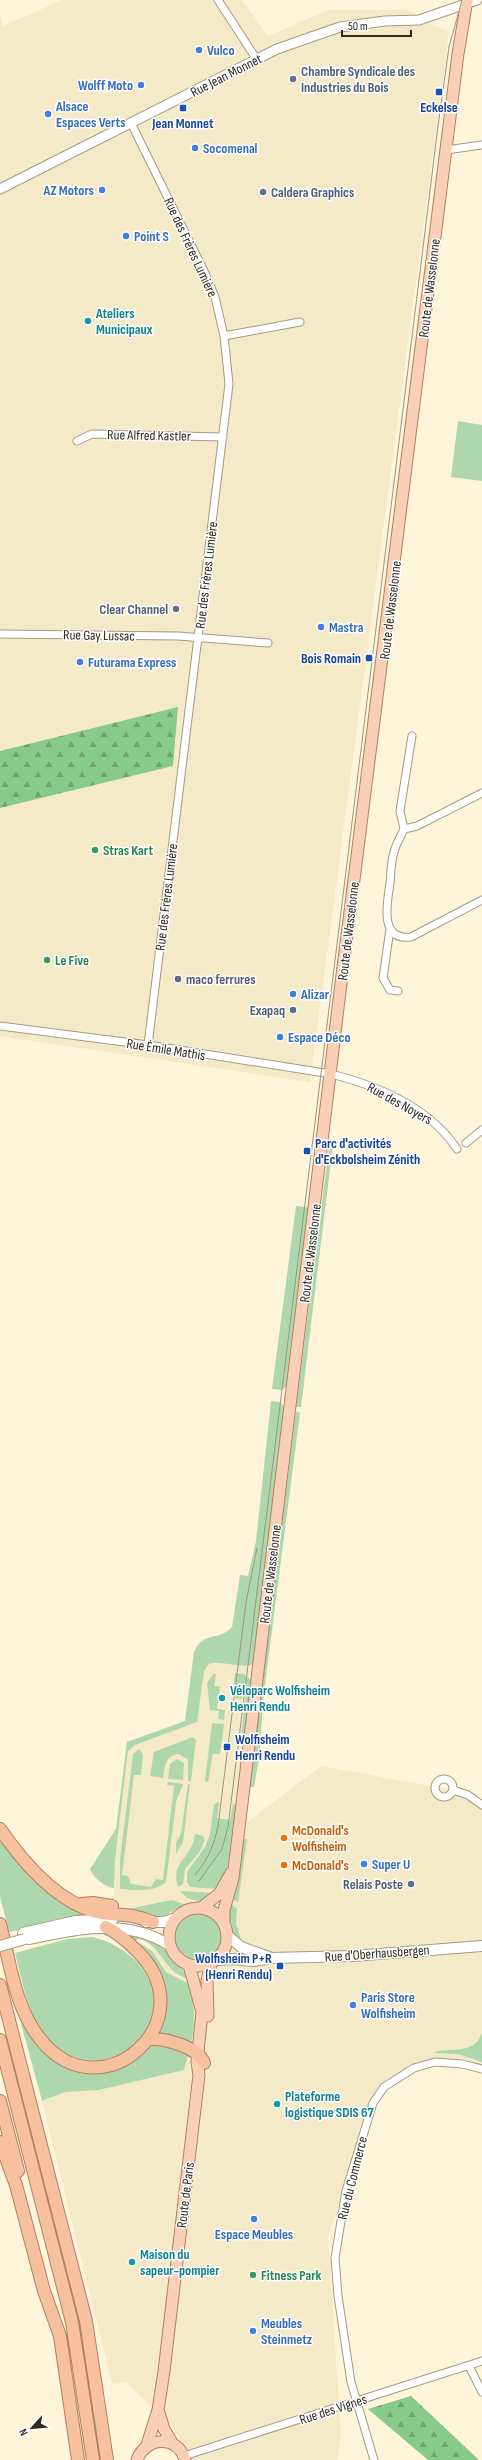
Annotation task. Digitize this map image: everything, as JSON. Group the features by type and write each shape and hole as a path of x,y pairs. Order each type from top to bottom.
{"highway":[{"path":"0,1829 10,1843 35,1871 75,1904 105,1914 134,1916 153,1922"},
{"path":"75,1904 93,1903 112,1906"},
{"path":"0,1924 19,1998 27,2017 40,2039 55,2055 76,2065 103,2067 116,2065 127,2059 149,2039 155,2029 160,2006 156,1977 143,1957 121,1936 106,1927"},
{"path":"0,1985 86,2321 107,2460"},
{"path":"149,2039 163,2039 201,2058"},
{"path":"0,2040 72,2322 94,2460"},
{"path":"0,2101 60,2336 78,2460"},
{"path":"0,2142 16,2184 44,2290 60,2336"}],"main road":[{"name":"Route de Wasselonne","path":"225,1929 224,1910 231,1890 235,1863 331,1074 446,150 466,2"},
{"path":"169,1945 170,1928 176,1918 184,1911 201,1908 220,1893 235,1863"},
{"path":"0,1940 106,1927 145,1932 169,1945 178,1960 189,1965 200,1966 214,1962 226,1946 225,1929 217,1915 201,1908"},
{"path":"0,1946 24,1936 90,1919 164,1922 176,1918"},
{"name":"Rue d'Oberhausbergen","path":"225,1929 241,1947 271,1958"},
{"name":"Rue d'Oberhausbergen","path":"214,1962 233,1959 253,1961 271,1958 353,1956 482,1946"},
{"name":"Route de Paris","path":"137,2460 147,2445 158,2410 201,2058 208,2022 207,1981 214,1962"},
{"name":"Route de Paris","path":"189,1965 202,2012 201,2058"},
{"name":"Route de Paris","path":"158,2410 164,2429 185,2458"},
{"path":"147,2445 158,2441 174,2444"}],"street":[{"path":"218,0 257,60"},
{"path":"466,2 477,0"},
{"name":"Rue Jean Monnet","path":"0,189 301,39 340,27 385,21 419,20 466,2"},
{"name":"Rue des Frères Lumière","path":"131,123 204,271 215,297 224,336 229,384 148,1045"},
{"path":"446,150 482,145"},
{"path":"224,336 300,322"},
{"name":"Rue Alfred Kastler","path":"77,441 92,434 223,437"},
{"name":"Rue Gay Lussac","path":"0,634 198,636 268,643"},
{"path":"398,991 390,990 383,978 390,928 386,916 394,852 404,829 400,811 412,736"},
{"path":"404,829 417,826 482,793"},
{"path":"390,928 400,937 411,937 482,900"},
{"name":"Rue Émile Mathis","path":"0,1026 148,1045 331,1074"},
{"name":"Rue des Noyers","path":"331,1074 369,1084 433,1120 458,1149"},
{"path":"466,1143 482,1130"},
{"path":"453,1790 468,1795 482,1805"},
{"name":"Rue du Commerce","path":"374,2460 356,2401 338,2296 335,2258 346,2191 371,2110 384,2088 414,2068 435,2062 462,2064 482,2069"},
{"name":"Rue des Vignes","path":"185,2458 482,2361"},
{"path":"469,2366 482,2392"}],"shaded area":[{"path":"62,0 242,0 268,36 328,10 409,10 449,33 310,1082 0,1036 0,808 173,766 178,708 0,751 0,16 3,26"},
{"path":"232,1627 258,1630 245,1822 249,1821 321,1766 453,1790 482,1805 482,2069 435,2062 414,2068 384,2087 364,2129 328,2237 341,2434 337,2460 192,2460 170,2424 126,2382 112,2384 42,2101 65,2092 99,2090 184,2070 189,1984 166,1972 152,1951 161,1935 161,1918 152,1914 106,1911 114,1901 114,1888 108,1888 92,1874 90,1869 116,1829 127,1742 185,1721 194,1652 197,1646 201,1640 223,1635"}],"green space":[{"path":"458,421 482,425 482,481 451,477"},
{"path":"178,707 173,766 0,808 0,751"},
{"path":"330,1140 332,1140 332,1152 301,1407 296,1407"},
{"path":"296,1206 311,1208 287,1386 282,1390 272,1389"},
{"path":"271,1401 280,1402 285,1408 254,1663 245,1666 220,1663 209,1664 204,1671 197,1722 135,1745 128,1751 115,1860 114,1888 97,1879 90,1869 116,1829 127,1742 185,1721 194,1652 202,1641 222,1634 232,1627 240,1575 248,1576 256,1541"},
{"path":"296,1411 300,1413 264,1692 259,1759 254,1787 249,1787"},
{"path":"235,1673 244,1674 251,1680 245,1736 241,1735 246,1693 242,1692 242,1699 235,1698 236,1691 233,1691"},
{"path":"213,1674 216,1674 214,1686 220,1687 217,1709 225,1710 224,1720 218,1719 219,1711 210,1710 207,1683"},
{"path":"212,1723 224,1724 220,1754 213,1754 208,1782 205,1781"},
{"path":"193,1737 196,1740 191,1781 188,1781 188,1760 179,1754 174,1755 166,1762 163,1778 150,1776 154,1752"},
{"path":"139,1749 143,1755 141,1775 134,1775 122,1875 128,1876 131,1884 151,1887 156,1879 163,1880 174,1786 167,1785 168,1782 183,1784 176,1802 166,1882 161,1886 150,1889 120,1889 120,1860 133,1754"},
{"path":"177,1759 184,1763 183,1780 168,1779 170,1764"},
{"path":"188,1784 190,1785 183,1842 176,1854 176,1843 181,1833"},
{"path":"219,1802 217,1818 230,1820 233,1804 237,1805 232,1848 227,1869 218,1889 190,1887 187,1882 187,1872 205,1847 210,1834 214,1804"},
{"path":"195,1834 203,1836 205,1840 199,1853 185,1869 183,1884 178,1887 176,1878 177,1871 179,1865 190,1849"},
{"path":"242,1839 247,1839 238,1902 233,1899"},
{"path":"0,1841 28,1872 106,1915 65,1918 9,1932 0,1896"},
{"path":"180,1891 213,1893 202,1902 187,1898"},
{"path":"172,1900 184,1904 161,1918 152,1914 106,1911 107,1908 128,1909"},
{"path":"231,1904 237,1909 236,1924 241,1939 240,1943 232,1930 230,1914"},
{"path":"198,1914 211,1918 217,1924 221,1937 217,1950 211,1956 198,1960 185,1956 179,1950 175,1937 179,1924 185,1918"},
{"path":"123,1932 144,1935 162,1946 170,1959 186,1972 190,1979 181,1976 174,1971 147,1942 139,1939 132,1942"},
{"path":"92,1937 116,1946 137,1962 151,1985 153,2008 146,2029 132,2046 112,2057 90,2061 67,2054 45,2035 29,2006 15,1953 67,1939"},
{"path":"140,1943 152,1951 166,1972 189,1984 192,1997 194,2028 184,2070 99,2090 65,2092 42,2101 16,2005 29,2033 42,2051 68,2068 88,2073 109,2070 128,2062 144,2049 157,2033 164,2012 164,1983 158,1971 137,1944"},
{"path":"482,2033 482,2062 458,2054 432,2053 467,2048 478,2040"},
{"path":"411,2396 479,2460 428,2460 368,2409"}],"tram line":[{"path":"199,1881 222,1849 228,1827 438,126 449,47 462,0"},
{"path":"195,1875 204,1864 210,1852 215,1840 218,1826 246,1602 257,1548"}],"place":[{"name":"Vulco","path":"199,50"},
{"name":"Chambre Syndicale des Industries du Bois","path":"293,79"},
{"name":"Wolff Moto","path":"141,85"},
{"name":"Eckelse","path":"439,92"},
{"name":"Jean Monnet","path":"183,108"},
{"name":"Alsace Espaces Verts","path":"48,114"},
{"name":"Socomenal","path":"195,148"},
{"name":"AZ Motors","path":"102,190"},
{"name":"Caldera Graphics","path":"263,192"},
{"name":"Point S","path":"126,236"},
{"name":"Ateliers Municipaux","path":"88,321"},
{"name":"Clear Channel","path":"176,609"},
{"name":"Mastra","path":"321,627"},
{"name":"Bois Romain","path":"369,658"},
{"name":"Futurama Express","path":"80,662"},
{"name":"Stras Kart","path":"95,850"},
{"name":"Le Five","path":"47,960"},
{"name":"maco ferrures","path":"178,979"},
{"name":"Alizar","path":"293,994"},
{"name":"Exapaq","path":"293,1010"},
{"name":"Espace Déco","path":"280,1037"},
{"name":"Parc d'activités d'Eckbolsheim Zénith","path":"307,1151"},
{"name":"Véloparc Wolfisheim Henri Rendu","path":"222,1698"},
{"name":"Wolfisheim Henri Rendu","path":"227,1747"},
{"name":"McDonald's Wolfisheim","path":"284,1838"},
{"name":"Super U","path":"364,1864"},
{"name":"McDonald's","path":"284,1865"},
{"name":"Relais Poste","path":"411,1884"},
{"name":"Wolfisheim P+R (Henri Rendu)","path":"280,1966"},
{"name":"Paris Store Wolfisheim","path":"353,2005"},
{"name":"Plateforme logistique SDIS 67","path":"277,2104"},
{"name":"Espace Meubles","path":"254,2219"},
{"name":"Maison du sapeur-pompier","path":"132,2262"},
{"name":"Fitness Park","path":"253,2275"},
{"name":"Meubles Steinmetz","path":"253,2331"}]}
